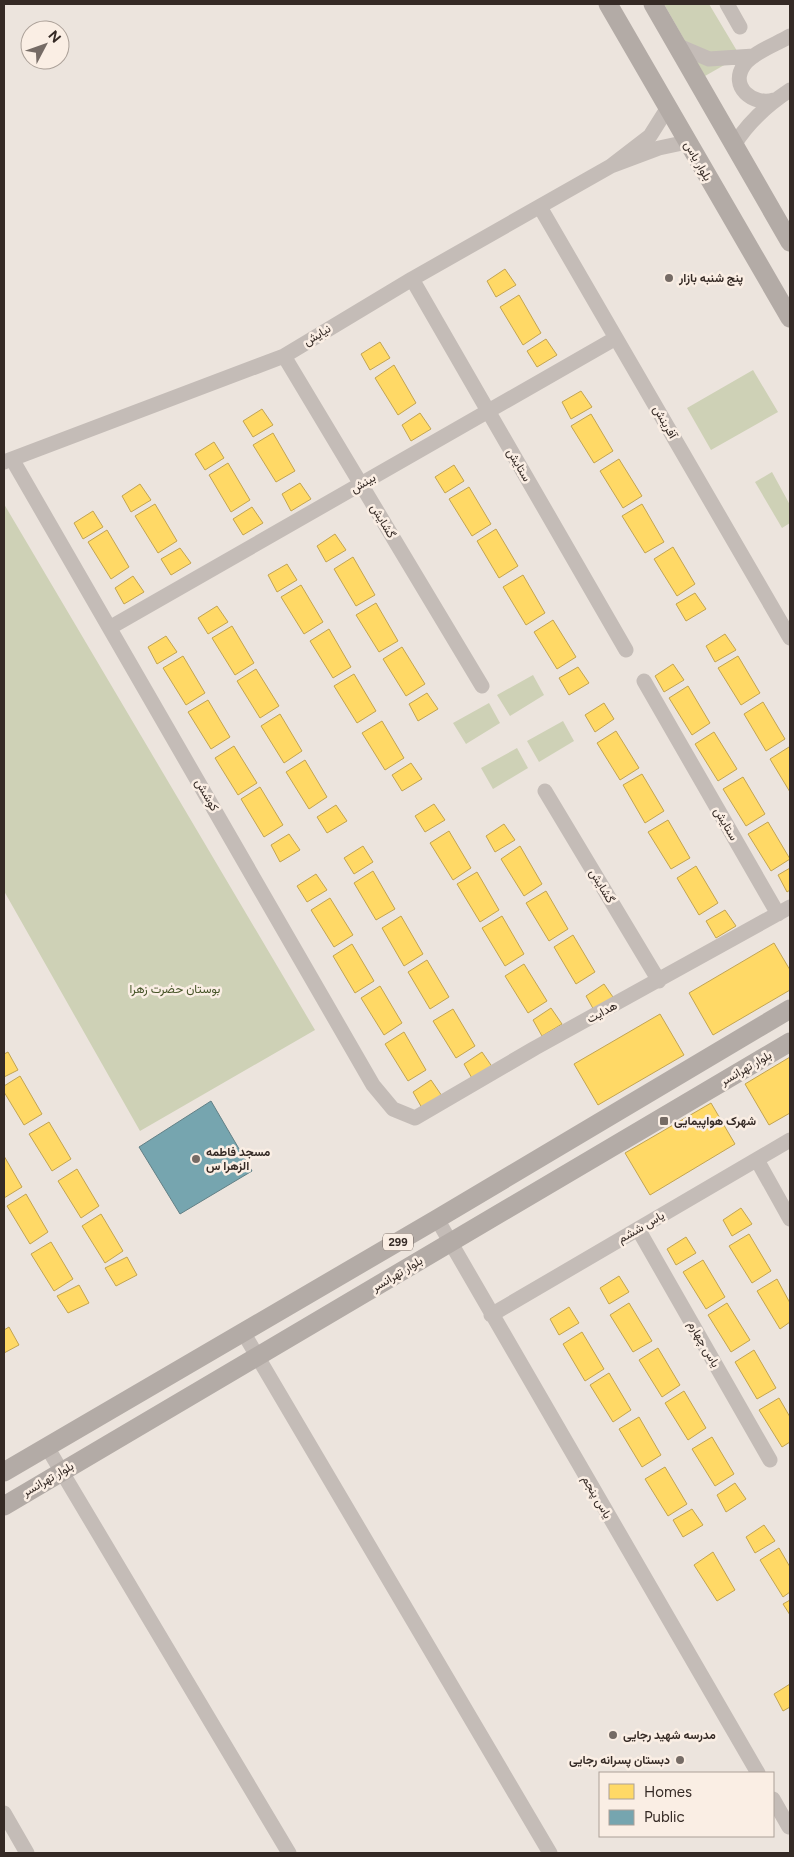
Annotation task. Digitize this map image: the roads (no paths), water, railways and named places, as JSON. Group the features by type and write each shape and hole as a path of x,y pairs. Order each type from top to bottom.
{"main road":[{"name":"بلوار یاس","path":"608,4 667,109 790,318"},
{"path":"653,4 790,242"},
{"name":"299","path":"4,1472 790,1010"},
{"name":"بلوار تهرانسر","path":"4,1506 790,1042"}],"street":[{"path":"727,4 740,27"},
{"path":"774,100 759,102 745,94 741,87 741,71 744,64 754,56 790,36"},
{"path":"676,44 709,59 754,56"},
{"path":"734,145 747,124 774,100 790,90"},
{"path":"611,166 650,136 667,109"},
{"path":"611,166 659,148 687,142"},
{"name":"نیایش","path":"8,460 284,356 412,279 611,166"},
{"name":"آفرینش","path":"540,207 790,638"},
{"name":"ستایش","path":"412,279 626,650"},
{"name":"بینش","path":"110,628 616,338"},
{"name":"گشایش","path":"284,356 482,686"},
{"name":"کوشش","path":"8,460 110,628 373,1085 393,1109 415,1118"},
{"name":"ستایش","path":"644,681 784,911"},
{"name":"گشایش","path":"545,791 659,981"},
{"name":"هدایت","path":"415,1118 534,1048 784,911"},
{"name":"یاس ششم","path":"491,1315 790,1140"},
{"path":"757,1160 790,1219"},
{"name":"یاس پنجم","path":"437,1219 757,1772"},
{"name":"یاس چهارم","path":"638,1229 770,1460"},
{"path":"243,1332 550,1853"},
{"path":"47,1447 289,1853"},
{"path":"774,1801 789,1827"},
{"path":"4,1813 27,1853"}],"place":[{"name":"پنج شنبه بازار","path":"669,278"},
{"name":"شهرک هواپیمایی","path":"664,1121"},
{"name":"مسجد فاطمه الزهرا س","path":"196,1159"},
{"name":"مدرسه شهید رجایی","path":"613,1735"},
{"name":"دبستان پسرانه رجایی","path":"680,1760"}],"park label":[{"name":"بوستان حضرت زهرا","path":"175,989"}]}
